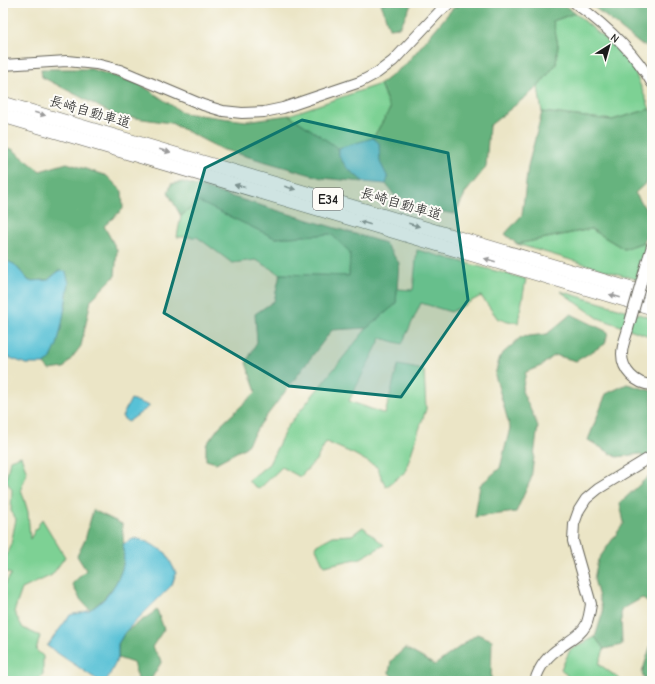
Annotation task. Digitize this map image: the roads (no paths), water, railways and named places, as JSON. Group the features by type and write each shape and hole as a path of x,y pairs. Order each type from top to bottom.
{"highway":[{"name":"長崎自動車道","path":"3,103 652,295"},
{"name":"長崎自動車道","path":"3,116 652,308"}],"street":[{"path":"3,65 67,61 96,64 120,70 223,111 242,113 264,112 283,108 353,84 377,73 393,61 440,11 450,3"},
{"path":"575,3 591,14 627,48 643,68 652,84"},
{"path":"652,246 623,345 622,354 628,372 636,380 652,385"},
{"path":"535,681 538,672 548,658 577,637 586,625 589,614 591,604 573,541 574,524 579,510 586,499 598,489 652,456"}],"water":[{"path":"373,138 379,143 380,162 388,178 386,184 364,182 347,168 339,156 339,148"},
{"path":"7,261 14,264 29,281 48,280 60,270 66,272 69,283 57,345 50,360 44,364 26,364 3,354 3,343 8,322 5,295 3,290 3,266"},
{"path":"131,399 150,406 128,422 122,417"},
{"path":"135,538 148,542 166,553 176,573 172,585 125,632 118,644 118,658 107,680 99,681 47,646 70,615 84,612 97,606 107,596 115,584 123,565 123,544"}]}
